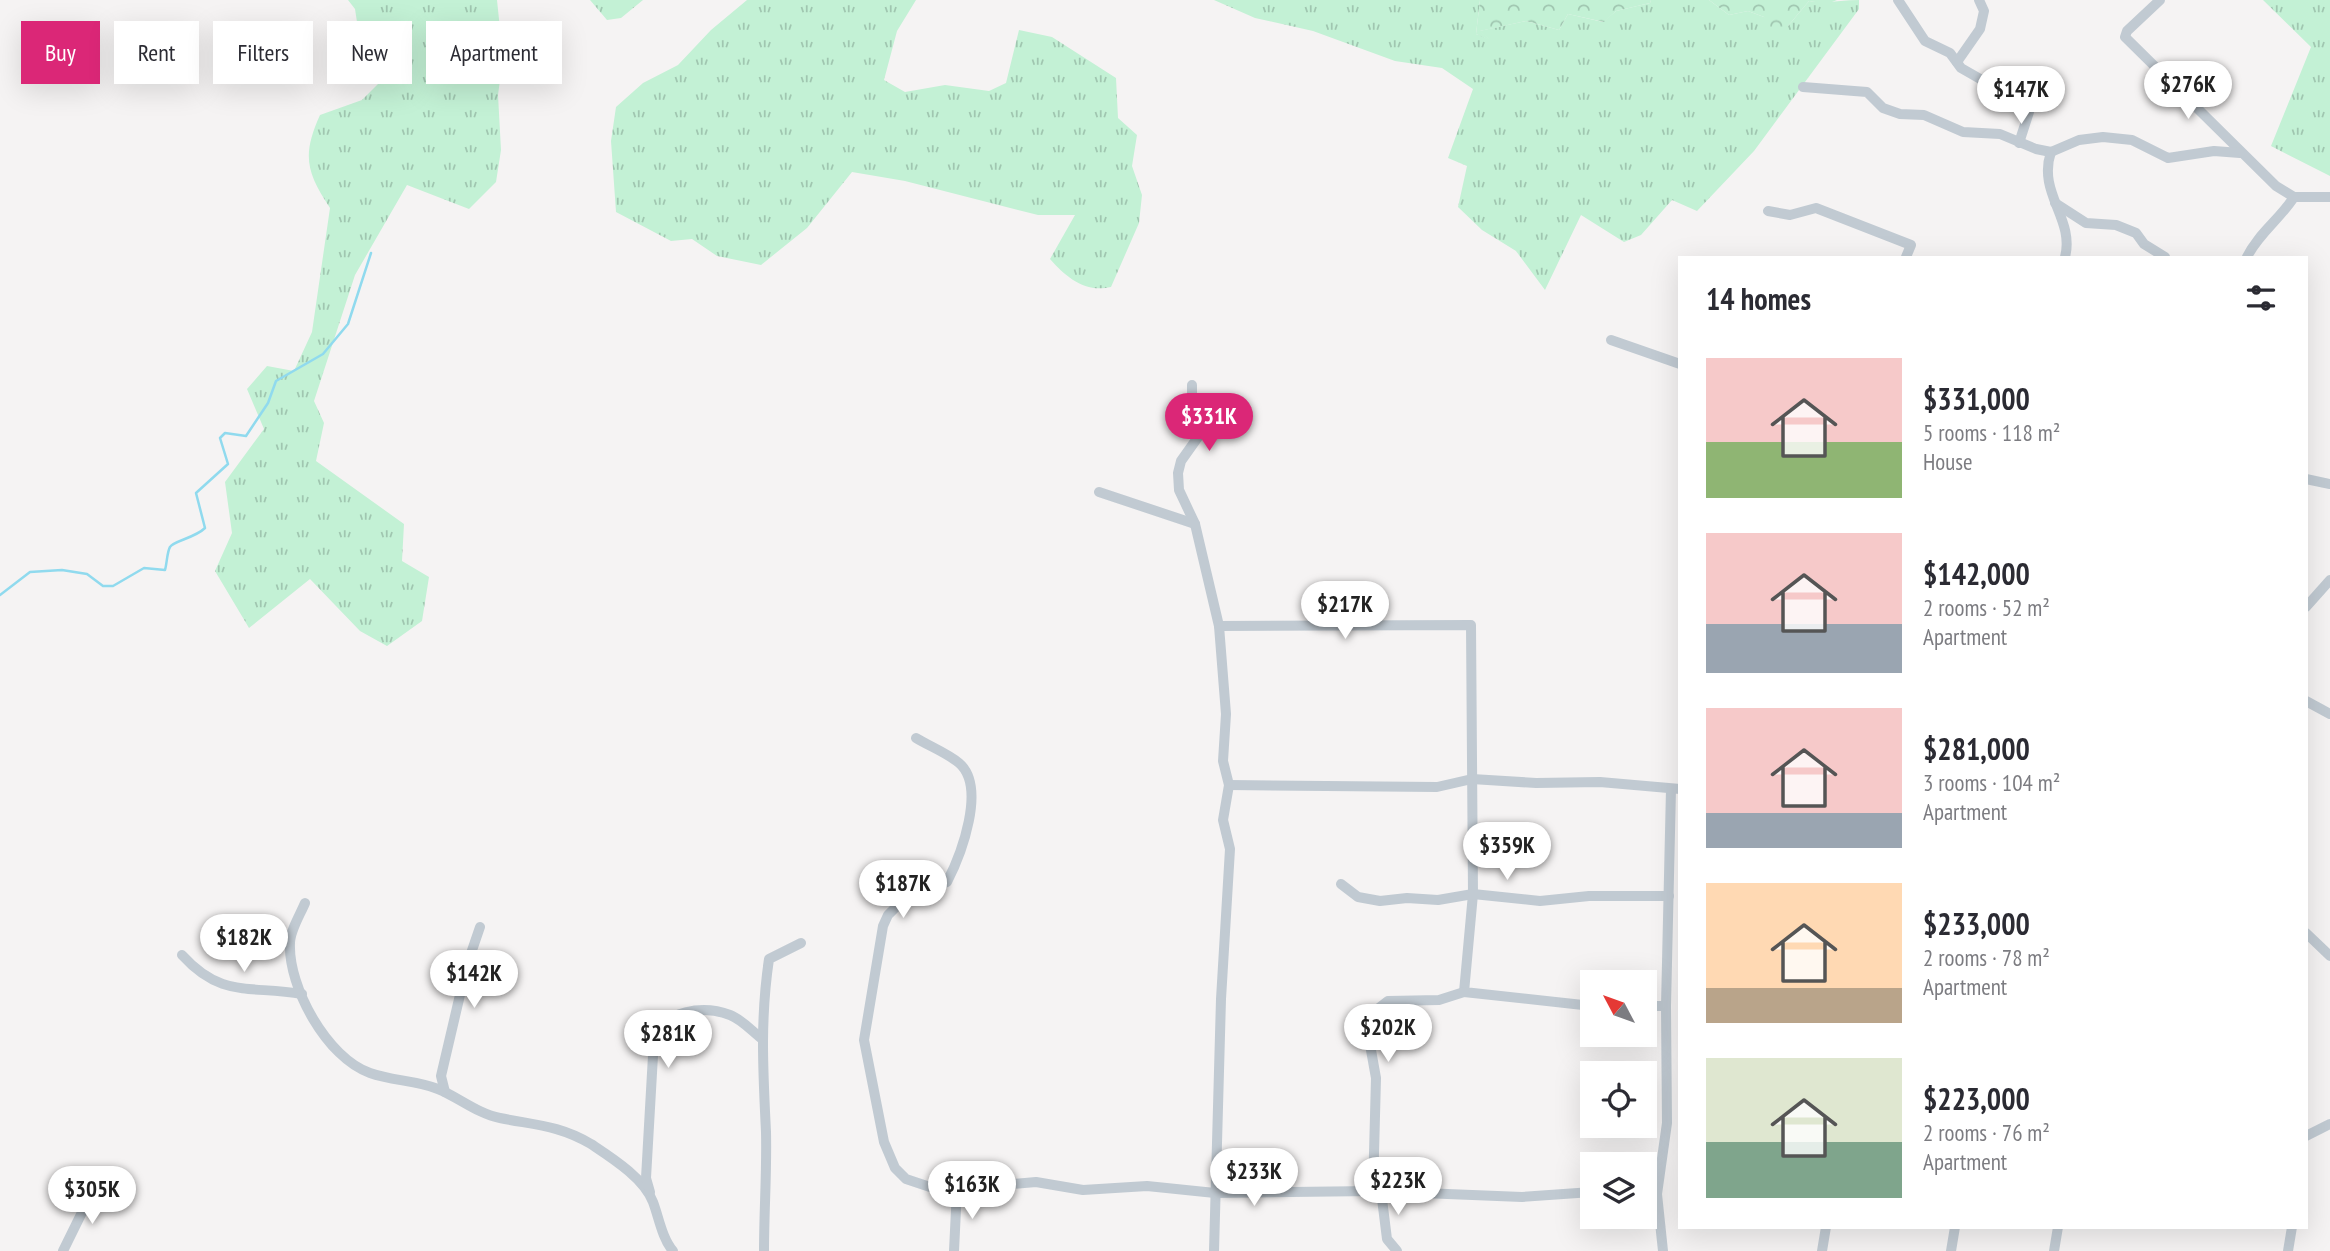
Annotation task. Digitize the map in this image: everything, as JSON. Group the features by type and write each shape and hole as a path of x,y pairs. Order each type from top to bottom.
{"street":[{"path":"1898,0 1925,41 1950,53 1957,62 2029,112 2020,143"},
{"path":"1957,62 1980,29 1984,11 1979,0"},
{"path":"2160,0 2127,31 2125,37 2276,186 2294,197 2330,197"},
{"path":"1802,87 1823,91 1843,89 1867,92 1883,108 1900,114 1924,115 1947,127 1975,133 2000,134 2051,152 2079,140 2103,136 2132,140 2168,158 2214,151 2240,153"},
{"path":"2051,152 2046,165 2047,181 2069,243 2065,256"},
{"path":"2248,256 2281,218 2294,197"},
{"path":"2314,199 2330,207"},
{"path":"2054,202 2086,223 2116,225 2136,233 2144,244 2163,256"},
{"path":"1768,211 1790,215 1816,208 1911,245 1906,256"},
{"path":"1611,340 1678,362"},
{"path":"1192,385 1192,402 1203,430 1181,461 1178,473 1179,490 1195,524 1219,626 1226,714 1223,761 1229,785 1223,820 1230,849 1221,999 1219,1154 1214,1251"},
{"path":"2308,479 2330,484"},
{"path":"1098,492 1195,524"},
{"path":"2308,605 2330,580"},
{"path":"1219,626 1471,625 1473,894 1464,992"},
{"path":"2308,702 2330,713"},
{"path":"916,738 959,763 970,779 969,816 964,844 947,882 900,903 888,915 883,926 864,1040 884,1142 895,1168 919,1185 957,1189 1037,1182 1083,1190 1147,1186 1215,1193 1377,1191 1522,1197 1580,1193"},
{"path":"1229,785 1437,787 1472,779 1536,783 1600,782 1676,789 1666,1006 1667,1123 1657,1194 1663,1251"},
{"path":"1341,884 1358,897 1380,901 1408,898 1438,900 1473,894 1540,901 1589,896 1669,896"},
{"path":"305,904 289,941 292,963 302,994 317,1026 331,1045 349,1062 370,1073 446,1093 487,1115 530,1121 566,1131 591,1144 622,1166 652,1198"},
{"path":"446,1093 441,1076 467,965 480,927"},
{"path":"2308,935 2330,956"},
{"path":"764,1251 766,1133 761,1038 769,959 801,943"},
{"path":"182,955 195,970 217,984 243,990 272,989 302,994"},
{"path":"1397,1251 1387,1239 1377,1191 1376,1078 1369,1039 1375,1011 1388,1001 1439,1000 1464,992 1580,1005"},
{"path":"1657,1006 1666,1006"},
{"path":"673,1251 667,1245 646,1178 654,1038 657,1028 664,1020 692,1009 728,1014 761,1038"},
{"path":"2308,1135 2330,1124"},
{"path":"63,1251 94,1188"},
{"path":"954,1251 957,1189"},
{"path":"1822,1251 1826,1229"},
{"path":"1951,1251 1955,1229"},
{"path":"2054,1251 2059,1229"},
{"path":"2288,1251 2292,1229"}],"green space":[{"path":"348,0 497,0 499,21 426,21 426,84 499,84 501,150 496,182 469,209 407,185 355,275 314,401 324,423 316,461 404,524 402,561 429,577 422,621 387,646 360,631 310,579 249,628 215,571 232,533 225,482 264,429 247,389 267,366 294,371 312,332 330,208 316,184 309,163 314,129 320,115 362,100 378,84 412,84 412,21 357,21 355,9"},
{"path":"590,0 643,0 621,18 607,20"},
{"path":"747,0 916,0 897,31 884,80 905,92 945,85 989,91 1006,83 1019,30 1052,37 1116,78 1118,118 1137,135 1132,166 1142,195 1139,223 1111,287 1085,286 1063,272 1050,259 1075,215 1038,215 905,181 852,172 807,228 761,265 717,256 692,239 671,241 616,212 611,141 616,107 643,83 678,65 711,30"},
{"path":"1214,0 1480,0 1476,34 1489,39 1479,31 1526,21 1559,30 1568,14 1603,22 1616,11 1650,3 1651,0 1709,0 1729,15 1748,11 1788,26 1809,1 1859,0 1859,9 1754,151 1697,211 1672,200 1641,235 1624,242 1581,215 1545,290 1516,251 1482,230 1458,207 1467,166 1448,158 1473,89 1442,68 1395,61 1313,31 1255,18"},
{"path":"1480,0 1651,0 1650,3 1616,11 1604,22 1568,14 1559,30 1526,21 1480,31 1492,41 1476,34"},
{"path":"1709,0 1837,0 1827,4 1809,1 1788,26 1770,33 1764,17 1748,11 1729,15"},
{"path":"2263,0 2330,0 2330,176 2271,146 2311,47"}],"waterway":[{"path":"0,595 30,572 62,570 87,574 103,586 113,586 144,568 165,570 170,547 205,528 196,493 228,464 220,438 225,433 246,436 268,403 276,381 323,354 348,324 371,253"}]}
